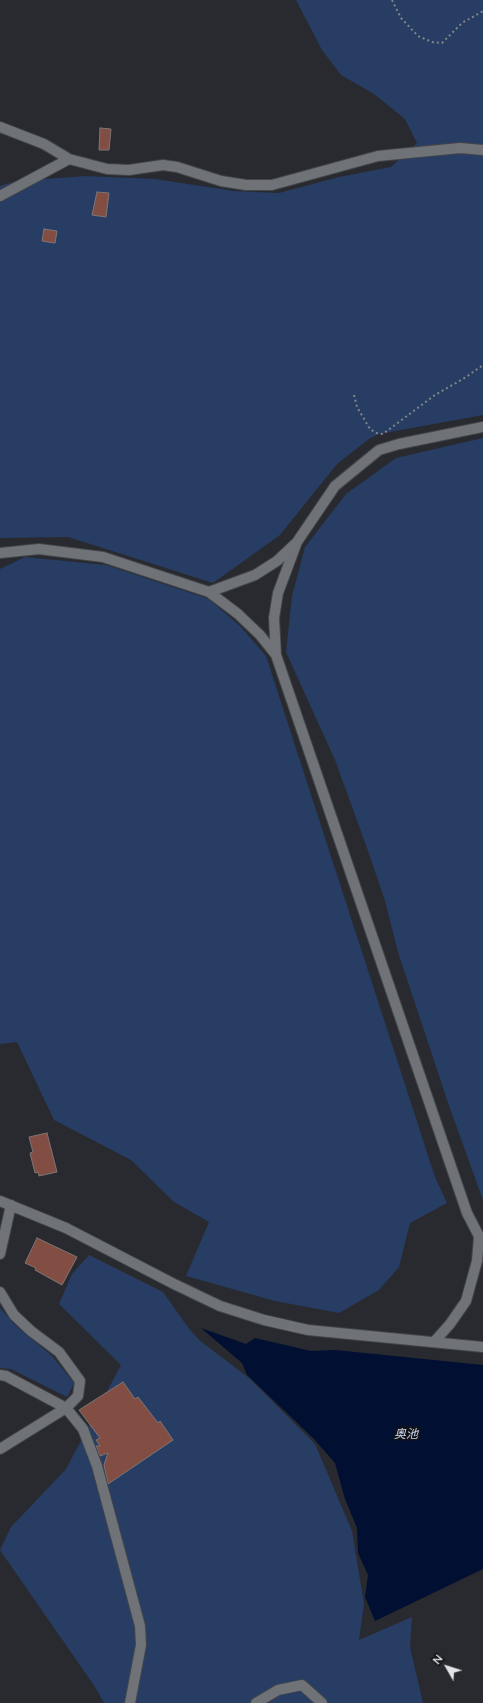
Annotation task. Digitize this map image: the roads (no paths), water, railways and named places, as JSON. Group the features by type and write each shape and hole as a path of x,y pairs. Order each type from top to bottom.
{"street":[{"path":"0,127 44,144 69,159 107,169 129,170 163,165 177,167 221,181 246,185 272,185 378,156 460,148 483,150"},
{"path":"0,196 69,159"},
{"path":"209,592 255,575 277,561 297,542 334,486 379,450 399,444 483,427"},
{"path":"297,542 278,593 274,618 276,655 466,1213 481,1241 466,1301 450,1324 434,1342"},
{"path":"0,553 39,549 103,557 209,592 238,614 260,635 276,655"},
{"path":"0,1201 66,1228 220,1306 264,1320 308,1330 483,1347"},
{"path":"0,1254 11,1205"},
{"path":"0,1292 14,1316 59,1352 80,1380 78,1396 66,1408 0,1449"},
{"path":"0,1375 6,1376 66,1408 83,1429 97,1466 140,1626 141,1645 130,1703"},
{"path":"256,1703 278,1690 302,1685 322,1703"}],"water":[{"name":"奥池","path":"201,1328 246,1344 255,1338 311,1351 335,1350 483,1365 483,1569 375,1621 365,1597 368,1575 358,1553 357,1528 345,1499 335,1463 314,1439 247,1375 242,1363"}]}
